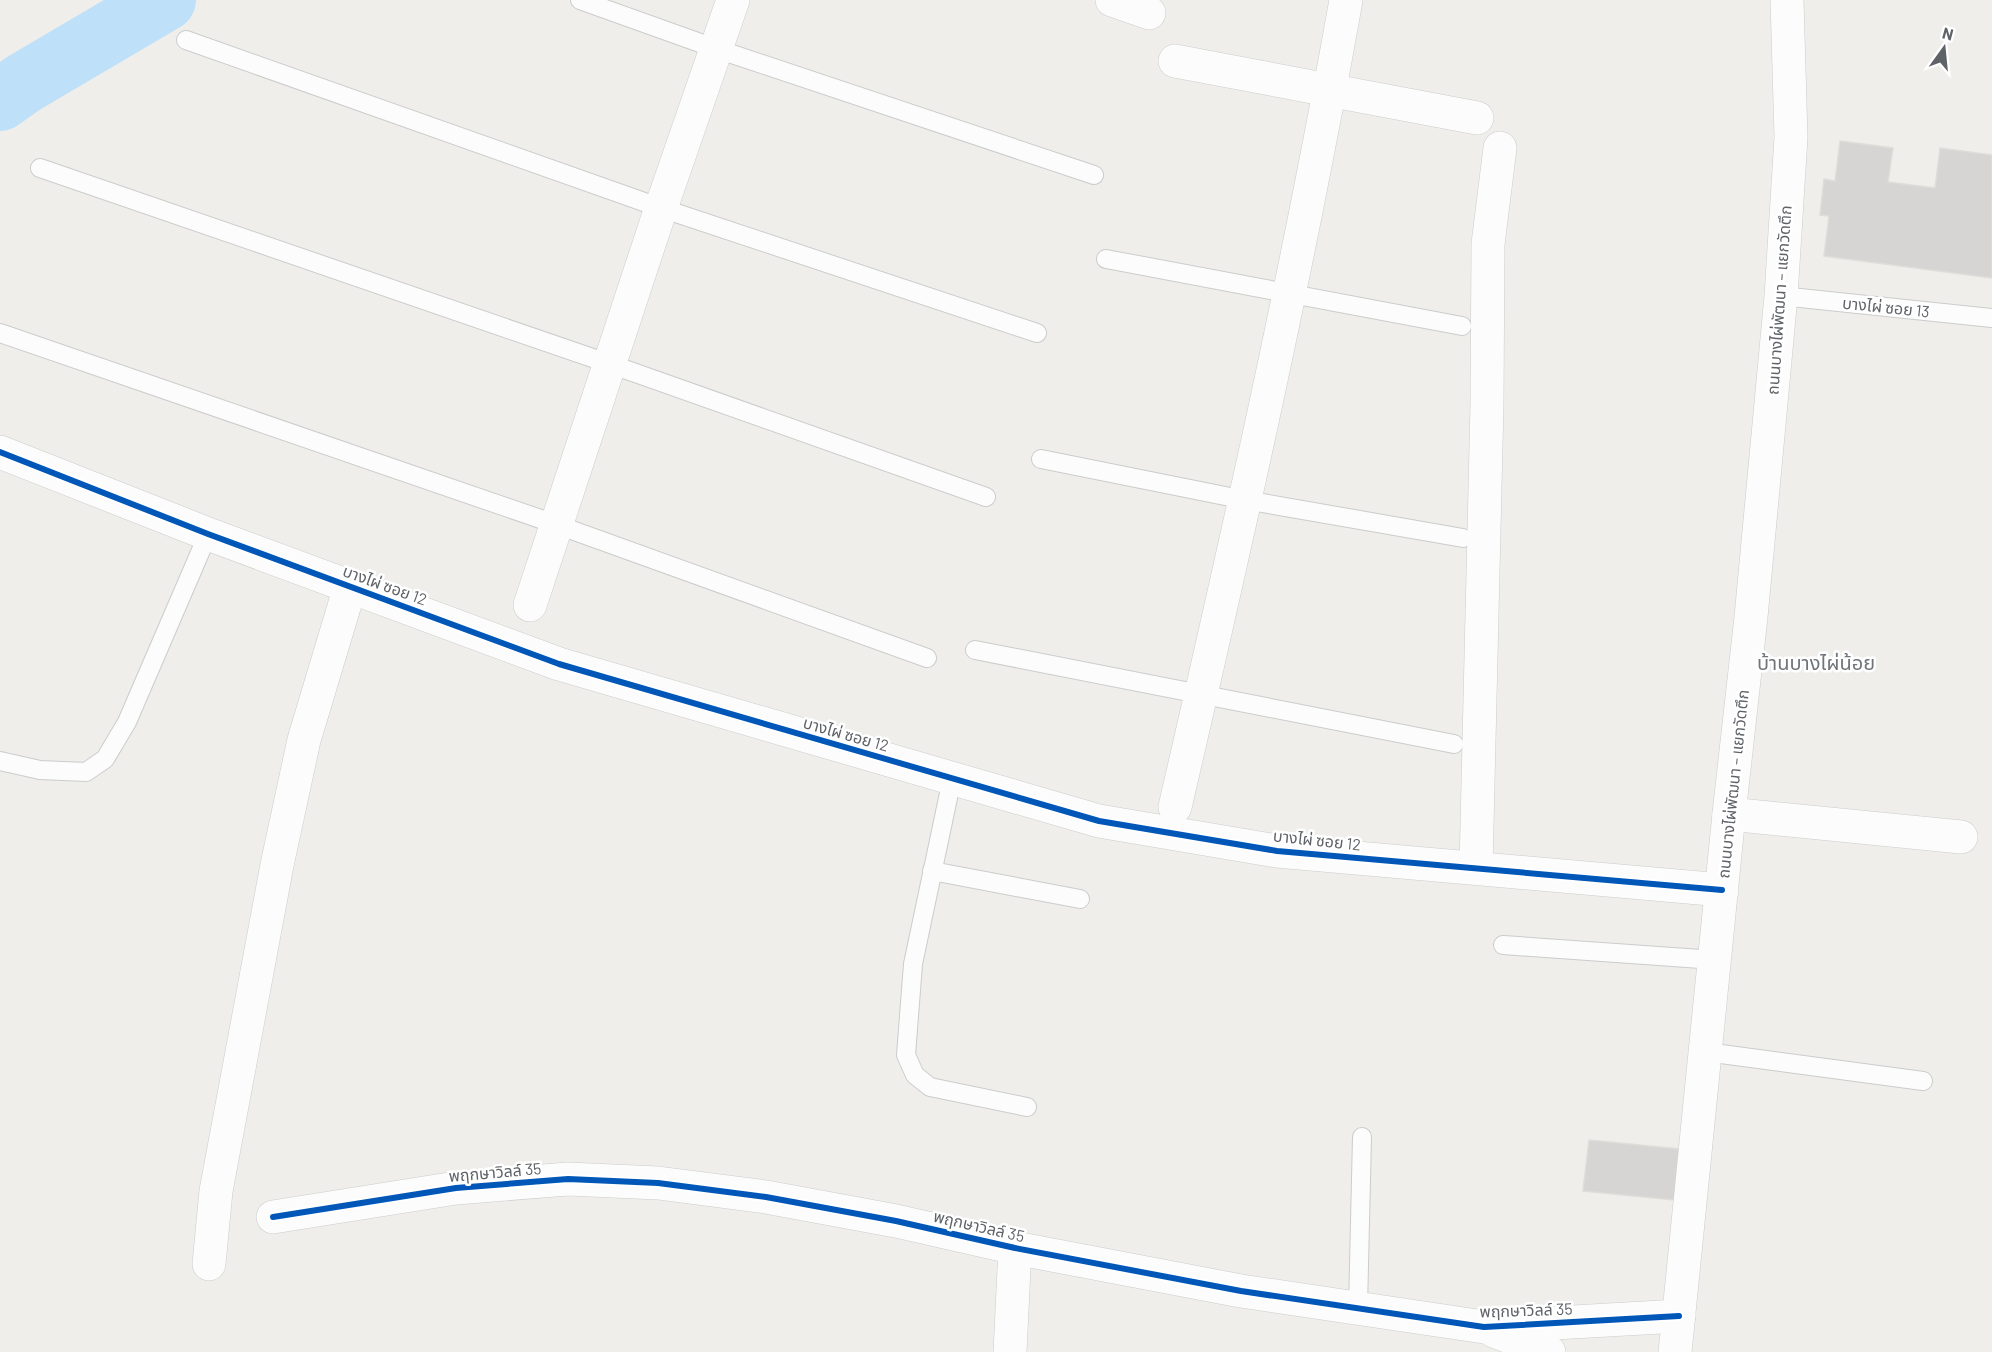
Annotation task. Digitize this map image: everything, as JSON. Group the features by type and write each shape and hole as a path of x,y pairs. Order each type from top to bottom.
{"street":[{"path":"530,605 661,208 733,0"},
{"path":"1112,0 1149,13"},
{"path":"1175,807 1245,500 1330,90 1346,0"},
{"name":"ถนนบางไผ่พัฒนา – แยกวัดตึก","path":"1675,1352 1752,605 1781,296 1791,137 1787,0"},
{"path":"1176,61 1477,118"},
{"path":"1476,868 1487,416 1488,244 1500,148"},
{"name":"บางไผ่ ซอย 12","path":"0,452 208,534 559,664 1099,821 1277,851 1722,890"},
{"path":"209,1264 216,1191 277,865 304,740 350,587"},
{"path":"1729,814 1961,837"},
{"name":"พฤกษาวิลล์ 35","path":"273,1217 456,1188 568,1179 658,1183 766,1197 896,1221 1015,1248 1241,1291 1484,1327 1679,1316"},
{"path":"1010,1352 1015,1248"},
{"name":"พฤกษาวิลล์ 35","path":"1484,1327 1549,1352"}],"lane":[{"path":"580,0 717,49 1094,175"},
{"path":"186,40 661,208 1037,333"},
{"path":"40,168 610,364 986,497"},
{"path":"1106,259 1462,326"},
{"name":"บางไผ่ ซอย 13","path":"1781,296 1992,319"},
{"path":"0,333 555,524 927,658"},
{"path":"1041,459 1245,500 1463,538"},
{"path":"0,761 40,770 86,772 105,759 127,722 208,534"},
{"path":"975,650 1454,744"},
{"path":"952,778 913,964 906,1055 915,1075 930,1087 1028,1107"},
{"path":"932,871 1080,899"},
{"path":"1503,945 1715,960"},
{"path":"1706,1052 1923,1081"},
{"path":"1358,1308 1362,1137"}],"building":[{"path":"1840,141 1893,148 1888,182 1935,188 1940,148 1992,155 1992,278 1824,256 1829,216 1820,215 1824,179 1835,181"},
{"path":"1589,1140 1679,1149 1674,1200 1583,1191"}],"waterway":[{"path":"0,100 24,83 165,0"}],"cycle path":[{"path":"0,452 208,534 559,664 1099,821 1277,851 1722,890"},
{"path":"273,1217 456,1188 568,1179 658,1183 766,1197 896,1221 1015,1248 1241,1291 1484,1327 1679,1316"}],"district":[{"name":"บ้านบางไผ่น้อย","path":"1816,663"}]}
